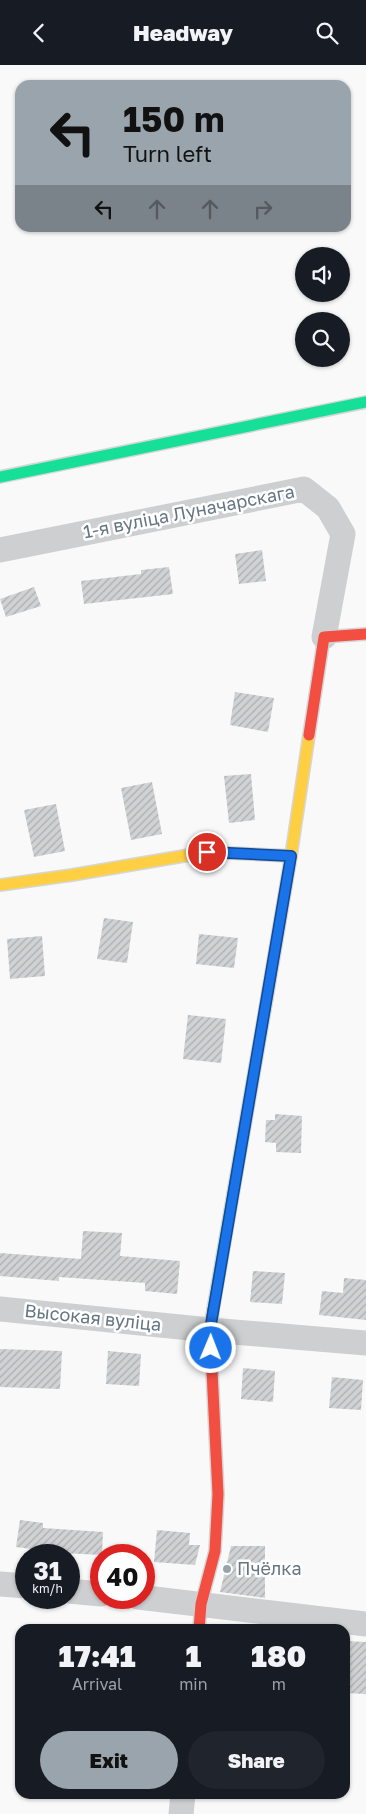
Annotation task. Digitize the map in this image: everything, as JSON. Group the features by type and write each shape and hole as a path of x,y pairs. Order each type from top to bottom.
{"street":[{"path":"0,477 366,402"},
{"name":"1-я вуліца Луначарскага","path":"0,550 304,489 328,508 343,534 324,637"},
{"path":"199,1624 201,1604 215,1551 218,1494 210,1330 291,856 324,637 366,634"},
{"path":"0,885 207,852 291,856"},
{"name":"Высокая вуліца","path":"0,1309 366,1343"},
{"path":"0,1584 15,1585"},
{"path":"155,1599 366,1623"},
{"path":"180,1814 182,1799"}],"building":[{"path":"262,550 266,581 239,584 235,554"},
{"path":"169,567 173,594 84,604 81,581 141,574 141,570"},
{"path":"34,587 41,606 6,617 0,599"},
{"path":"235,692 274,698 268,732 230,725"},
{"path":"251,774 255,820 229,823 224,776"},
{"path":"152,782 162,834 131,840 121,788"},
{"path":"56,804 65,851 34,857 24,810"},
{"path":"104,918 133,922 127,963 97,959"},
{"path":"199,934 238,938 234,968 196,964"},
{"path":"42,936 45,976 10,979 7,939"},
{"path":"188,1015 226,1019 221,1063 183,1059"},
{"path":"275,1114 302,1116 301,1153 276,1152 276,1143 265,1142 266,1120 275,1120"},
{"path":"83,1231 122,1233 120,1256 180,1261 177,1294 145,1291 145,1283 59,1277 59,1281 0,1276 0,1253 81,1259"},
{"path":"253,1271 285,1273 282,1304 250,1302"},
{"path":"344,1278 366,1280 366,1320 319,1315 322,1291 343,1293"},
{"path":"0,1349 62,1351 60,1389 0,1387"},
{"path":"108,1351 141,1354 139,1386 106,1384"},
{"path":"243,1368 275,1371 273,1402 241,1399"},
{"path":"332,1377 363,1380 361,1410 329,1408"},
{"path":"20,1520 43,1523 43,1528 103,1532 102,1544 90,1544 90,1554 80,1554 80,1544 16,1544"},
{"path":"157,1530 190,1533 189,1545 200,1545 195,1565 155,1562"},
{"path":"231,1546 265,1546 265,1598 220,1592"},
{"path":"350,1641 366,1642 366,1694 350,1693"}],"traffic: fast":[{"path":"0,477 366,402"},
{"path":"213,1310 265,1009"}],"traffic: slow":[{"path":"0,885 207,852 291,856 309,735"}],"traffic: jam":[{"path":"309,735 324,637 366,634"},
{"path":"265,1009 291,856"},
{"path":"199,1624 201,1604 215,1551 218,1494 210,1330 213,1310"}],"place":[{"name":"Пчёлка","path":"227,1569"}],"route":[{"path":"207,852 291,856 210,1330 211,1348"}]}
